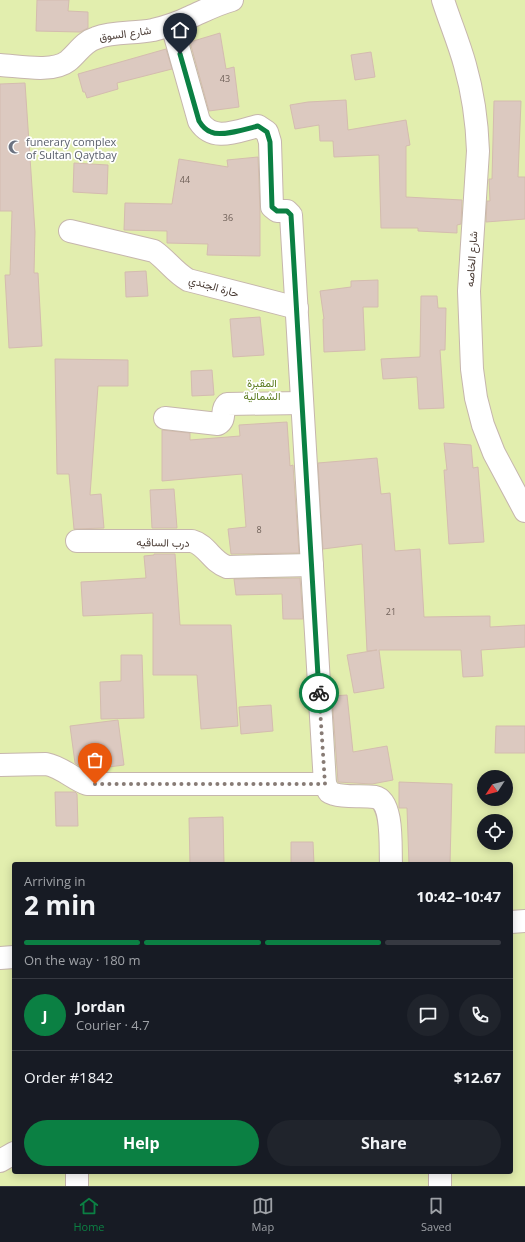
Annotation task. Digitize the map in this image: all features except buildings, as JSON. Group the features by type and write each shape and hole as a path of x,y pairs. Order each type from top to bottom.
{"street":[{"name":"شارع السوق","path":"0,65 47,68 58,66 69,61 85,43 94,38 103,35 152,30 172,25 190,18 208,8 232,0"},
{"name":"شارع الخاصه","path":"443,0 465,65 473,100 477,129 478,151 469,291 472,369 476,398 483,425 494,453 525,511"},
{"path":"172,25 199,121 204,128 211,133 219,134 258,126 263,128 269,136 272,207 277,211 287,211 291,215 325,784 329,792 334,794 376,797 384,803 389,821 391,862"},
{"name":"حارة الجندي","path":"70,231 154,251 165,258 178,274 188,280 297,308"},
{"path":"165,418 218,424 224,419 224,408 226,404 302,403"},
{"name":"درب الساقيه","path":"77,541 192,541 201,545 217,562 227,567 312,565"},
{"path":"0,765 51,765 87,784 325,784"},
{"path":"513,922 525,921"},
{"path":"0,958 12,957"},
{"path":"0,1161 12,1154"},
{"path":"77,1174 77,1186"},
{"path":"440,1174 440,1186"}],"green space":[{"name":"المقبرة الشمالية","path":"0,0 525,0 525,1186 0,1186"}],"way so far":[{"path":"95,784 325,784 319,693"}],"place":[{"name":"funerary complex of Sultan Qaytbay","path":"15,147"}],"route":[{"path":"180,54 199,121 204,128 211,133 219,134 258,126 267,132 270,142 271,204 277,211 285,210 291,215 319,693"}]}
